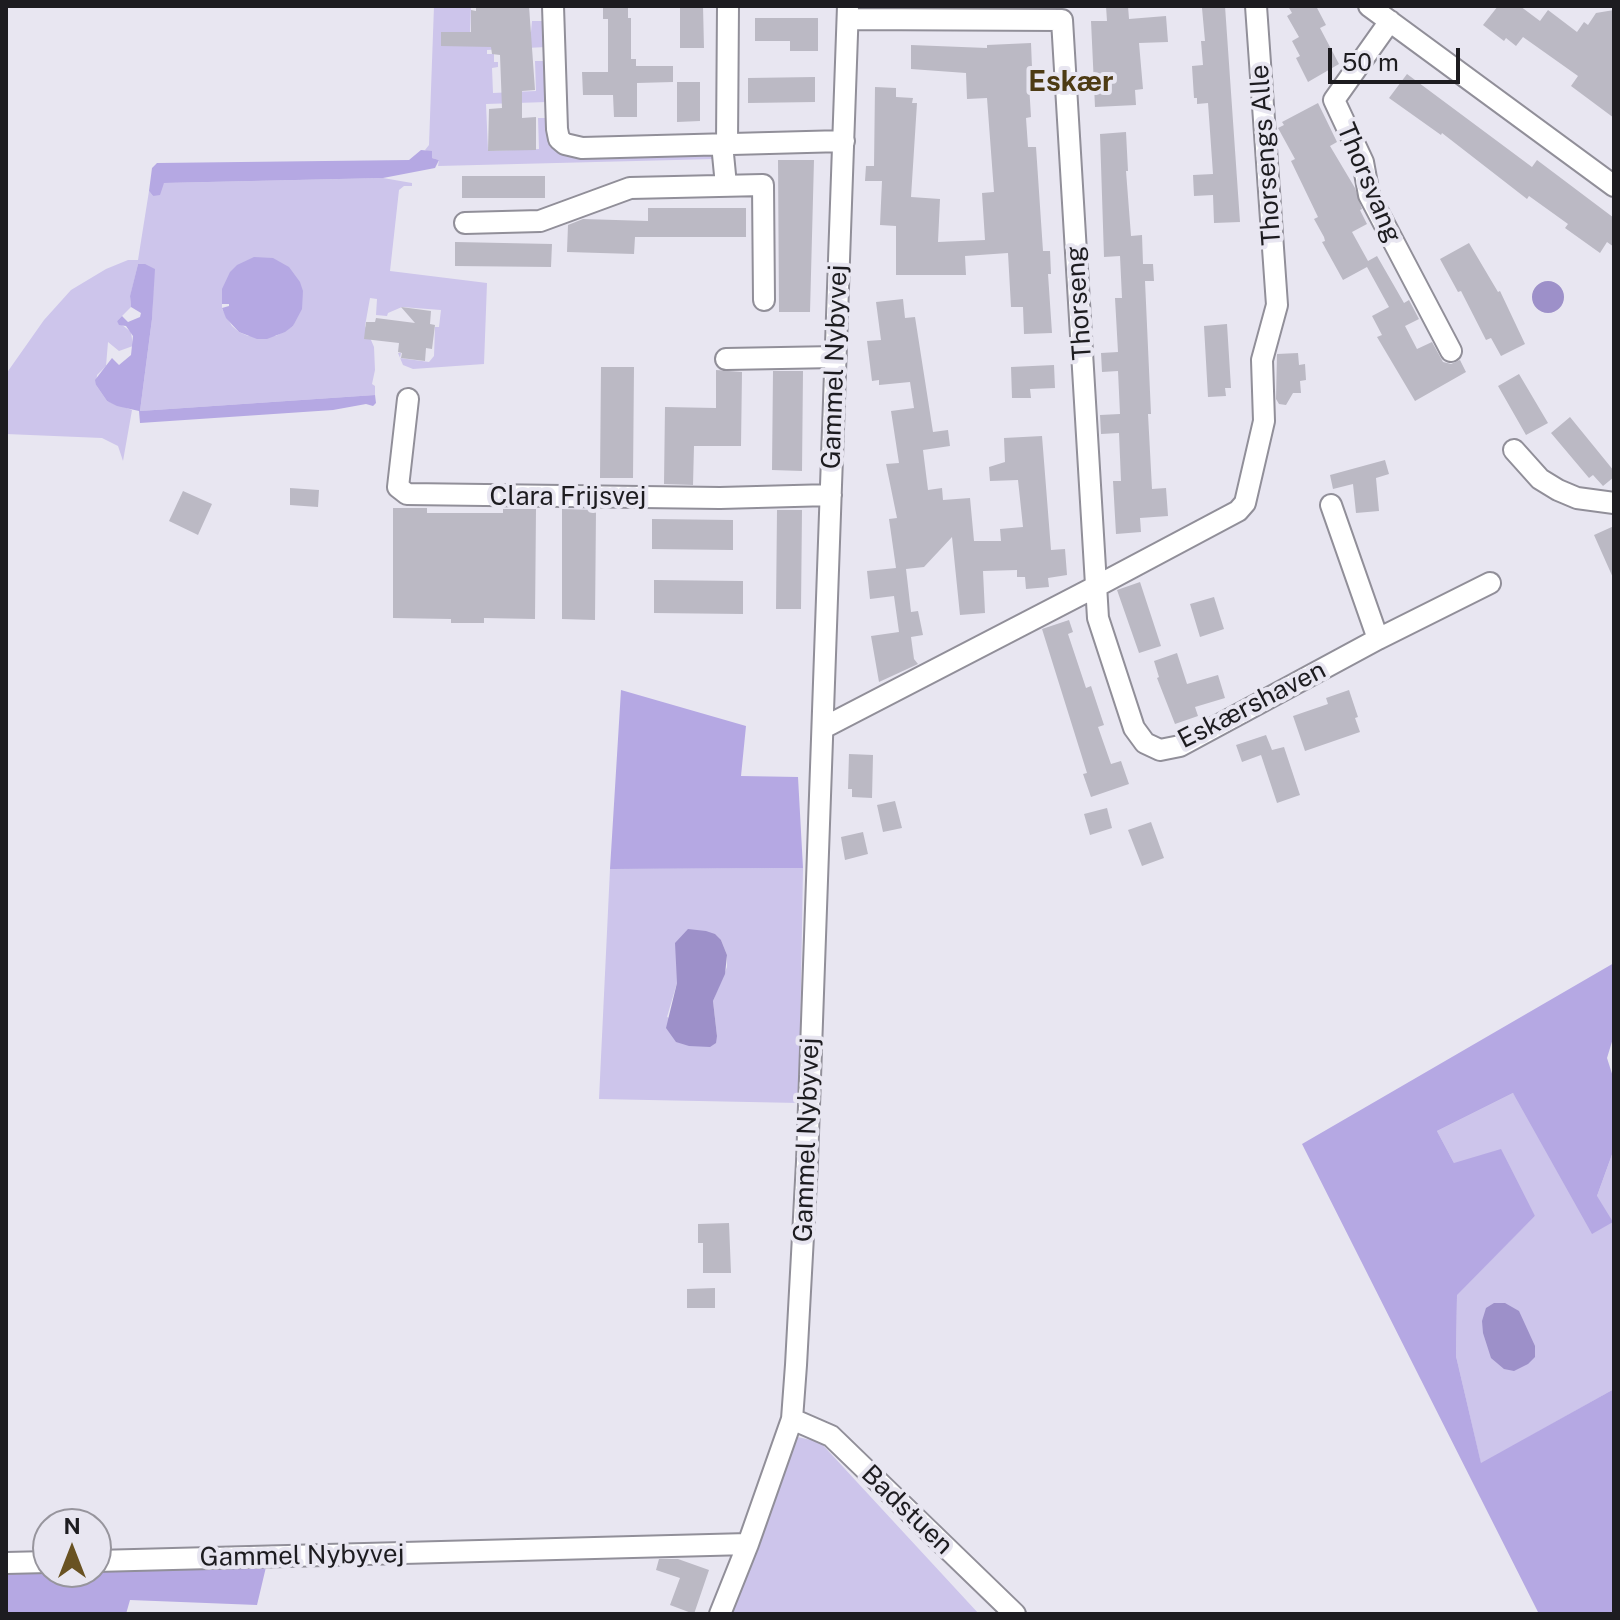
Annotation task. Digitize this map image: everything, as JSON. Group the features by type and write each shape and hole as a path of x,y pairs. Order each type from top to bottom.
{"street":[{"path":"553,6 557,129 562,142 582,148 844,141"},
{"path":"726,185 728,6"},
{"name":"Thorsengs Alle","path":"1097,586 1238,511 1247,497 1264,421 1262,360 1277,305 1256,6"},
{"path":"1369,6 1614,186"},
{"name":"Thorseng","path":"848,12 1061,13 1097,586"},
{"name":"Gammel Nybyvej","path":"720,1614 792,1419 807,1162 848,12"},
{"name":"Thorsvang","path":"1390,21 1334,100 1363,162 1369,195 1451,351"},
{"path":"465,223 540,221 630,188 763,185 764,300"},
{"path":"726,359 836,357"},
{"name":"Clara Frijsvej","path":"408,399 398,487 407,494 720,498 831,495"},
{"path":"1514,450 1540,479 1558,490 1577,498 1614,503"},
{"path":"1331,505 1378,639"},
{"name":"Eskærshaven","path":"1097,586 1098,618 1134,728 1145,743 1160,750 1180,746 1378,639 1490,583"},
{"path":"823,728 1097,586"},
{"name":"Badstuen","path":"792,1419 831,1436 1015,1614"},
{"name":"Gammel Nybyvej","path":"112,1561 748,1544"},
{"path":"6,1563 32,1562"}],"shaded area":[{"path":"434,6 471,6 470,36 441,32 441,46 472,46 531,32 532,21 546,21 546,47 487,50 487,54 494,54 494,62 498,62 498,67 492,68 493,93 536,91 535,61 546,61 547,102 486,104 488,151 539,149 538,118 548,118 551,138 713,153 715,159 438,166 439,160 432,158 425,150 429,145"},
{"path":"421,150 432,151 432,158 439,160 435,168 383,178 164,183 160,195 153,196 149,191 152,168 157,163 409,160"},
{"path":"383,178 412,183 412,186 399,190 390,271 487,283 484,364 413,369 403,365 400,358 429,362 434,356 435,327 439,327 441,310 402,307 387,316 376,315 377,299 370,298 365,326 374,347 372,384 375,395 140,411 152,319 154,269 138,264 130,297 131,307 117,321 131,332 133,346 119,351 108,342 106,366 97,375 96,385 107,401 132,410 123,461 118,446 102,438 6,434 6,374 44,320 71,290 106,269 128,260 138,260 149,191 153,196 164,183","holes":["303,291 293,326 276,336 248,336 232,326 222,304"]},
{"path":"254,257 273,258 289,267 303,291 302,309 293,326 267,339 257,339 239,332 226,318 222,308 229,306 222,304 222,289 230,272"},
{"path":"138,264 155,269 140,411 375,395 376,403 373,406 366,404 333,410 140,423 139,411 107,401 95,380 112,358 119,365 131,355 133,336 126,326 119,325 117,321 122,316 128,322 140,317 141,313 131,307 130,296"},
{"path":"1548,281 1559,286 1564,297 1559,308 1548,313 1537,308 1532,297 1537,286"},
{"path":"621,690 746,726 741,776 798,777 803,868 610,869"},
{"path":"803,868 799,1103 599,1099 610,869","holes":["721,940 727,955 727,967 713,1001 717,1036 667,1017 677,983"]},
{"path":"688,929 715,934 727,955 725,974 713,1001 717,1036 716,1043 710,1047 676,1042 666,1028 677,983 675,943"},
{"path":"1614,963 1614,1035 1607,1058 1614,1080 1614,1149 1597,1196 1613,1222 1592,1234 1513,1093 1437,1131 1454,1163 1501,1149 1535,1216 1457,1295 1456,1356 1481,1463 1614,1389 1614,1614 1539,1614 1302,1144"},
{"path":"1513,1093 1597,1196 1614,1149 1614,1389 1481,1464 1456,1356 1457,1294 1535,1216 1454,1163 1437,1131"},
{"path":"1494,1303 1505,1303 1519,1311 1535,1346 1535,1357 1514,1371 1504,1369 1491,1358 1483,1333 1482,1321 1486,1308"},
{"path":"793,1436 820,1442 979,1614 726,1614"},
{"path":"266,1567 257,1605 130,1600 126,1614 6,1614 6,1570 32,1571 32,1588 112,1588 112,1568"}],"building":[{"path":"476,6 529,6 535,90 522,91 522,118 536,117 536,150 488,151 489,109 502,108 500,55 492,54 491,47 441,46 441,32 471,32 471,10 476,11"},
{"path":"603,6 628,6 631,59 636,59 636,66 673,66 673,82 637,83 637,117 614,117 613,95 583,95 582,72 608,72 608,19 603,19"},
{"path":"680,6 703,6 704,48 680,48"},
{"path":"1106,6 1128,6 1129,19 1166,16 1168,42 1139,43 1143,89 1135,90 1136,105 1095,107 1091,21 1107,21"},
{"path":"1225,6 1240,222 1214,223 1213,195 1194,196 1193,175 1213,174 1208,103 1197,104 1197,98 1194,98 1192,66 1203,65 1201,41 1205,41 1202,8"},
{"path":"1288,6 1316,6 1326,25 1320,28 1339,64 1308,82 1296,58 1300,56 1292,41 1299,37 1287,16 1292,13"},
{"path":"1498,6 1520,6 1540,21 1548,10 1577,32 1584,22 1588,25 1596,13 1614,10 1614,118 1571,86 1578,76 1523,37 1516,46 1483,25"},
{"path":"755,18 818,18 818,51 790,51 790,41 755,41"},
{"path":"1031,43 1032,68 1028,68 1031,117 1026,118 1028,147 1036,147 1043,251 1050,251 1051,274 1048,274 1052,333 1024,334 1023,307 1011,307 1008,253 965,256 966,275 896,275 896,226 880,225 882,181 865,181 866,166 874,166 875,87 896,88 896,97 913,98 912,103 917,103 911,197 940,199 938,242 985,240 982,193 994,192 987,98 967,99 966,73 911,69 911,45 987,48 987,45"},
{"path":"1407,74 1532,167 1537,160 1614,218 1614,247 1607,242 1600,253 1565,228 1568,224 1529,196 1527,199 1442,133 1389,98"},
{"path":"815,77 815,102 748,103 748,78"},
{"path":"677,82 700,82 700,121 677,122"},
{"path":"1318,103 1337,142 1330,146 1355,188 1367,224 1352,232 1368,261 1377,256 1404,303 1409,300 1419,319 1405,326 1417,349 1432,342 1443,362 1451,364 1460,360 1466,372 1415,401 1377,337 1382,335 1372,316 1389,307 1367,267 1343,280 1322,242 1325,241 1324,237 1314,219 1318,217 1291,161 1295,159 1278,128 1284,125 1282,122"},
{"path":"1126,132 1131,236 1142,235 1143,264 1153,264 1154,281 1145,281 1152,489 1166,488 1168,516 1140,518 1141,532 1116,534 1113,481 1121,481 1119,433 1101,434 1100,415 1120,414 1118,371 1102,372 1101,353 1118,352 1115,298 1122,298 1120,256 1104,257 1100,134"},
{"path":"778,160 814,160 810,312 779,312"},
{"path":"462,176 545,176 545,198 462,198"},
{"path":"648,208 746,208 746,237 635,237 634,254 567,252 568,225 583,219 648,221"},
{"path":"455,242 552,244 551,267 455,266"},
{"path":"1469,243 1500,291 1525,344 1501,356 1491,338 1486,340 1461,291 1458,292 1440,259"},
{"path":"903,299 905,318 915,317 933,432 948,430 950,446 923,450 928,490 942,488 943,500 970,498 974,541 1001,541 1000,529 1023,527 1018,480 990,481 989,467 1005,462 1004,438 1042,436 1051,550 1065,549 1067,575 1048,578 1049,587 1026,589 1025,577 1017,577 1017,570 983,571 985,613 960,615 952,537 924,567 906,569 911,612 918,611 923,635 911,637 914,659 918,664 879,682 871,636 899,632 894,596 870,599 867,571 896,568 889,519 897,518 886,464 899,463 891,411 914,408 910,382 879,385 879,380 872,381 867,341 881,340 876,302"},
{"path":"401,307 431,311 430,324 435,325 432,349 426,348 425,361 401,358 399,343 364,339 366,322 375,322 376,318 415,323"},
{"path":"1227,324 1231,388 1225,388 1226,396 1208,397 1204,326"},
{"path":"1298,353 1299,365 1305,364 1306,380 1300,381 1301,393 1293,393 1286,405 1279,404 1276,399 1277,354"},
{"path":"1054,365 1055,388 1030,389 1031,398 1012,398 1011,367"},
{"path":"601,367 634,367 633,478 600,478"},
{"path":"716,370 742,372 741,446 694,446 693,485 664,484 665,407 716,408"},
{"path":"773,371 803,371 802,471 772,470"},
{"path":"1519,374 1548,423 1526,435 1498,386"},
{"path":"1570,417 1614,471 1614,477 1603,486 1593,475 1589,478 1551,433"},
{"path":"1385,460 1389,474 1376,478 1379,511 1356,513 1353,484 1333,489 1330,475"},
{"path":"290,488 319,490 318,507 290,505"},
{"path":"183,491 212,504 198,535 169,521"},
{"path":"393,508 427,508 427,513 503,513 503,509 536,509 535,619 484,618 484,623 451,623 451,619 393,618"},
{"path":"562,509 596,510 595,620 562,619"},
{"path":"777,510 802,510 801,609 776,609"},
{"path":"652,519 733,520 733,550 652,549"},
{"path":"1614,526 1614,580 1594,535"},
{"path":"654,580 743,581 743,614 654,613"},
{"path":"1140,582 1161,646 1139,653 1117,590"},
{"path":"1214,597 1224,629 1200,637 1190,604"},
{"path":"1069,620 1073,632 1068,634 1086,688 1091,686 1104,725 1098,727 1111,764 1121,761 1129,784 1091,797 1083,774 1087,773 1042,629"},
{"path":"1177,653 1187,684 1218,675 1225,698 1195,707 1198,716 1175,724 1157,678 1154,661"},
{"path":"1349,690 1360,732 1305,751 1293,716 1328,704 1326,698"},
{"path":"1266,735 1272,750 1284,747 1300,795 1277,803 1261,755 1242,762 1236,745"},
{"path":"849,754 873,755 872,798 852,797 852,789 848,789"},
{"path":"895,801 902,828 883,832 877,805"},
{"path":"1107,808 1112,828 1090,835 1084,814"},
{"path":"1151,822 1164,858 1142,866 1128,830"},
{"path":"863,832 868,854 845,860 841,837"},
{"path":"729,1223 731,1273 703,1273 703,1243 698,1243 698,1224"},
{"path":"715,1288 715,1308 687,1308 687,1289"},
{"path":"659,1559 678,1559 709,1570 694,1614 670,1605 680,1578 656,1570"}],"district":[{"name":"Eskær","path":"1071,82"}]}
